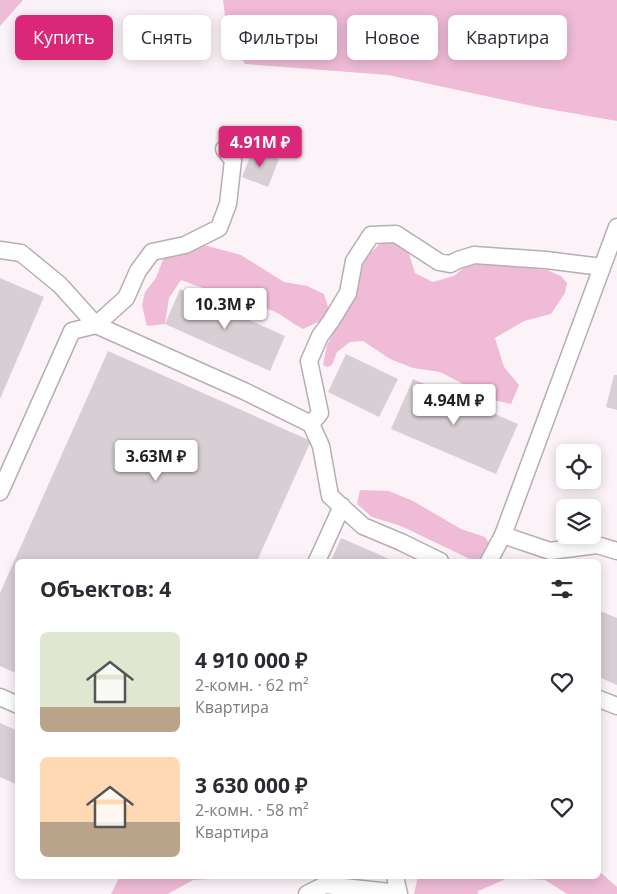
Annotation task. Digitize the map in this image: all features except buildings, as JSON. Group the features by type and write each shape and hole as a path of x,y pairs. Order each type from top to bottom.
{"lane":[{"path":"0,492 72,332 96,325 126,298 138,272 152,252 185,245 219,228 228,204 233,160 224,149"},
{"path":"490,559 503,535 617,227"},
{"path":"312,424 320,413 309,361 320,336 348,293 354,261 371,235 396,234 439,262 450,264 474,255 546,260 602,267"},
{"path":"0,250 21,253 60,284 96,325 312,424 321,446 330,496 363,526 436,559"},
{"path":"318,559 342,506"},
{"path":"503,535 550,551 597,545 617,551"},
{"path":"0,697 15,704"},
{"path":"601,700 617,706"},
{"path":"308,894 325,885 399,894 396,879"}],"shaded area":[{"path":"0,0 23,0 0,26"},
{"path":"223,0 617,0 617,121 537,107 388,75 245,64 243,60 337,60 337,15 225,15"},
{"path":"386,238 406,244 415,273 433,282 454,276 467,265 493,263 547,270 561,276 567,283 565,293 551,314 524,321 495,338 504,367 519,385 511,404 494,400 440,372 413,368 390,359 363,341 350,342 337,352 332,365 327,367 323,365 327,345 357,286 365,258"},
{"path":"204,245 241,255 284,282 307,286 324,294 328,307 327,318 303,329 262,306 181,280 169,298 165,324 147,326 142,305 145,292 156,278 164,257"},
{"path":"360,490 389,491 413,501 461,529 485,537 492,547 486,558 470,559 401,526 372,517 357,504"},
{"path":"601,873 617,887 617,894 567,894 545,880 526,879 601,879"},
{"path":"118,879 211,879 193,880 168,894 111,894"},
{"path":"417,879 506,879 478,891 478,894 414,894"}]}
